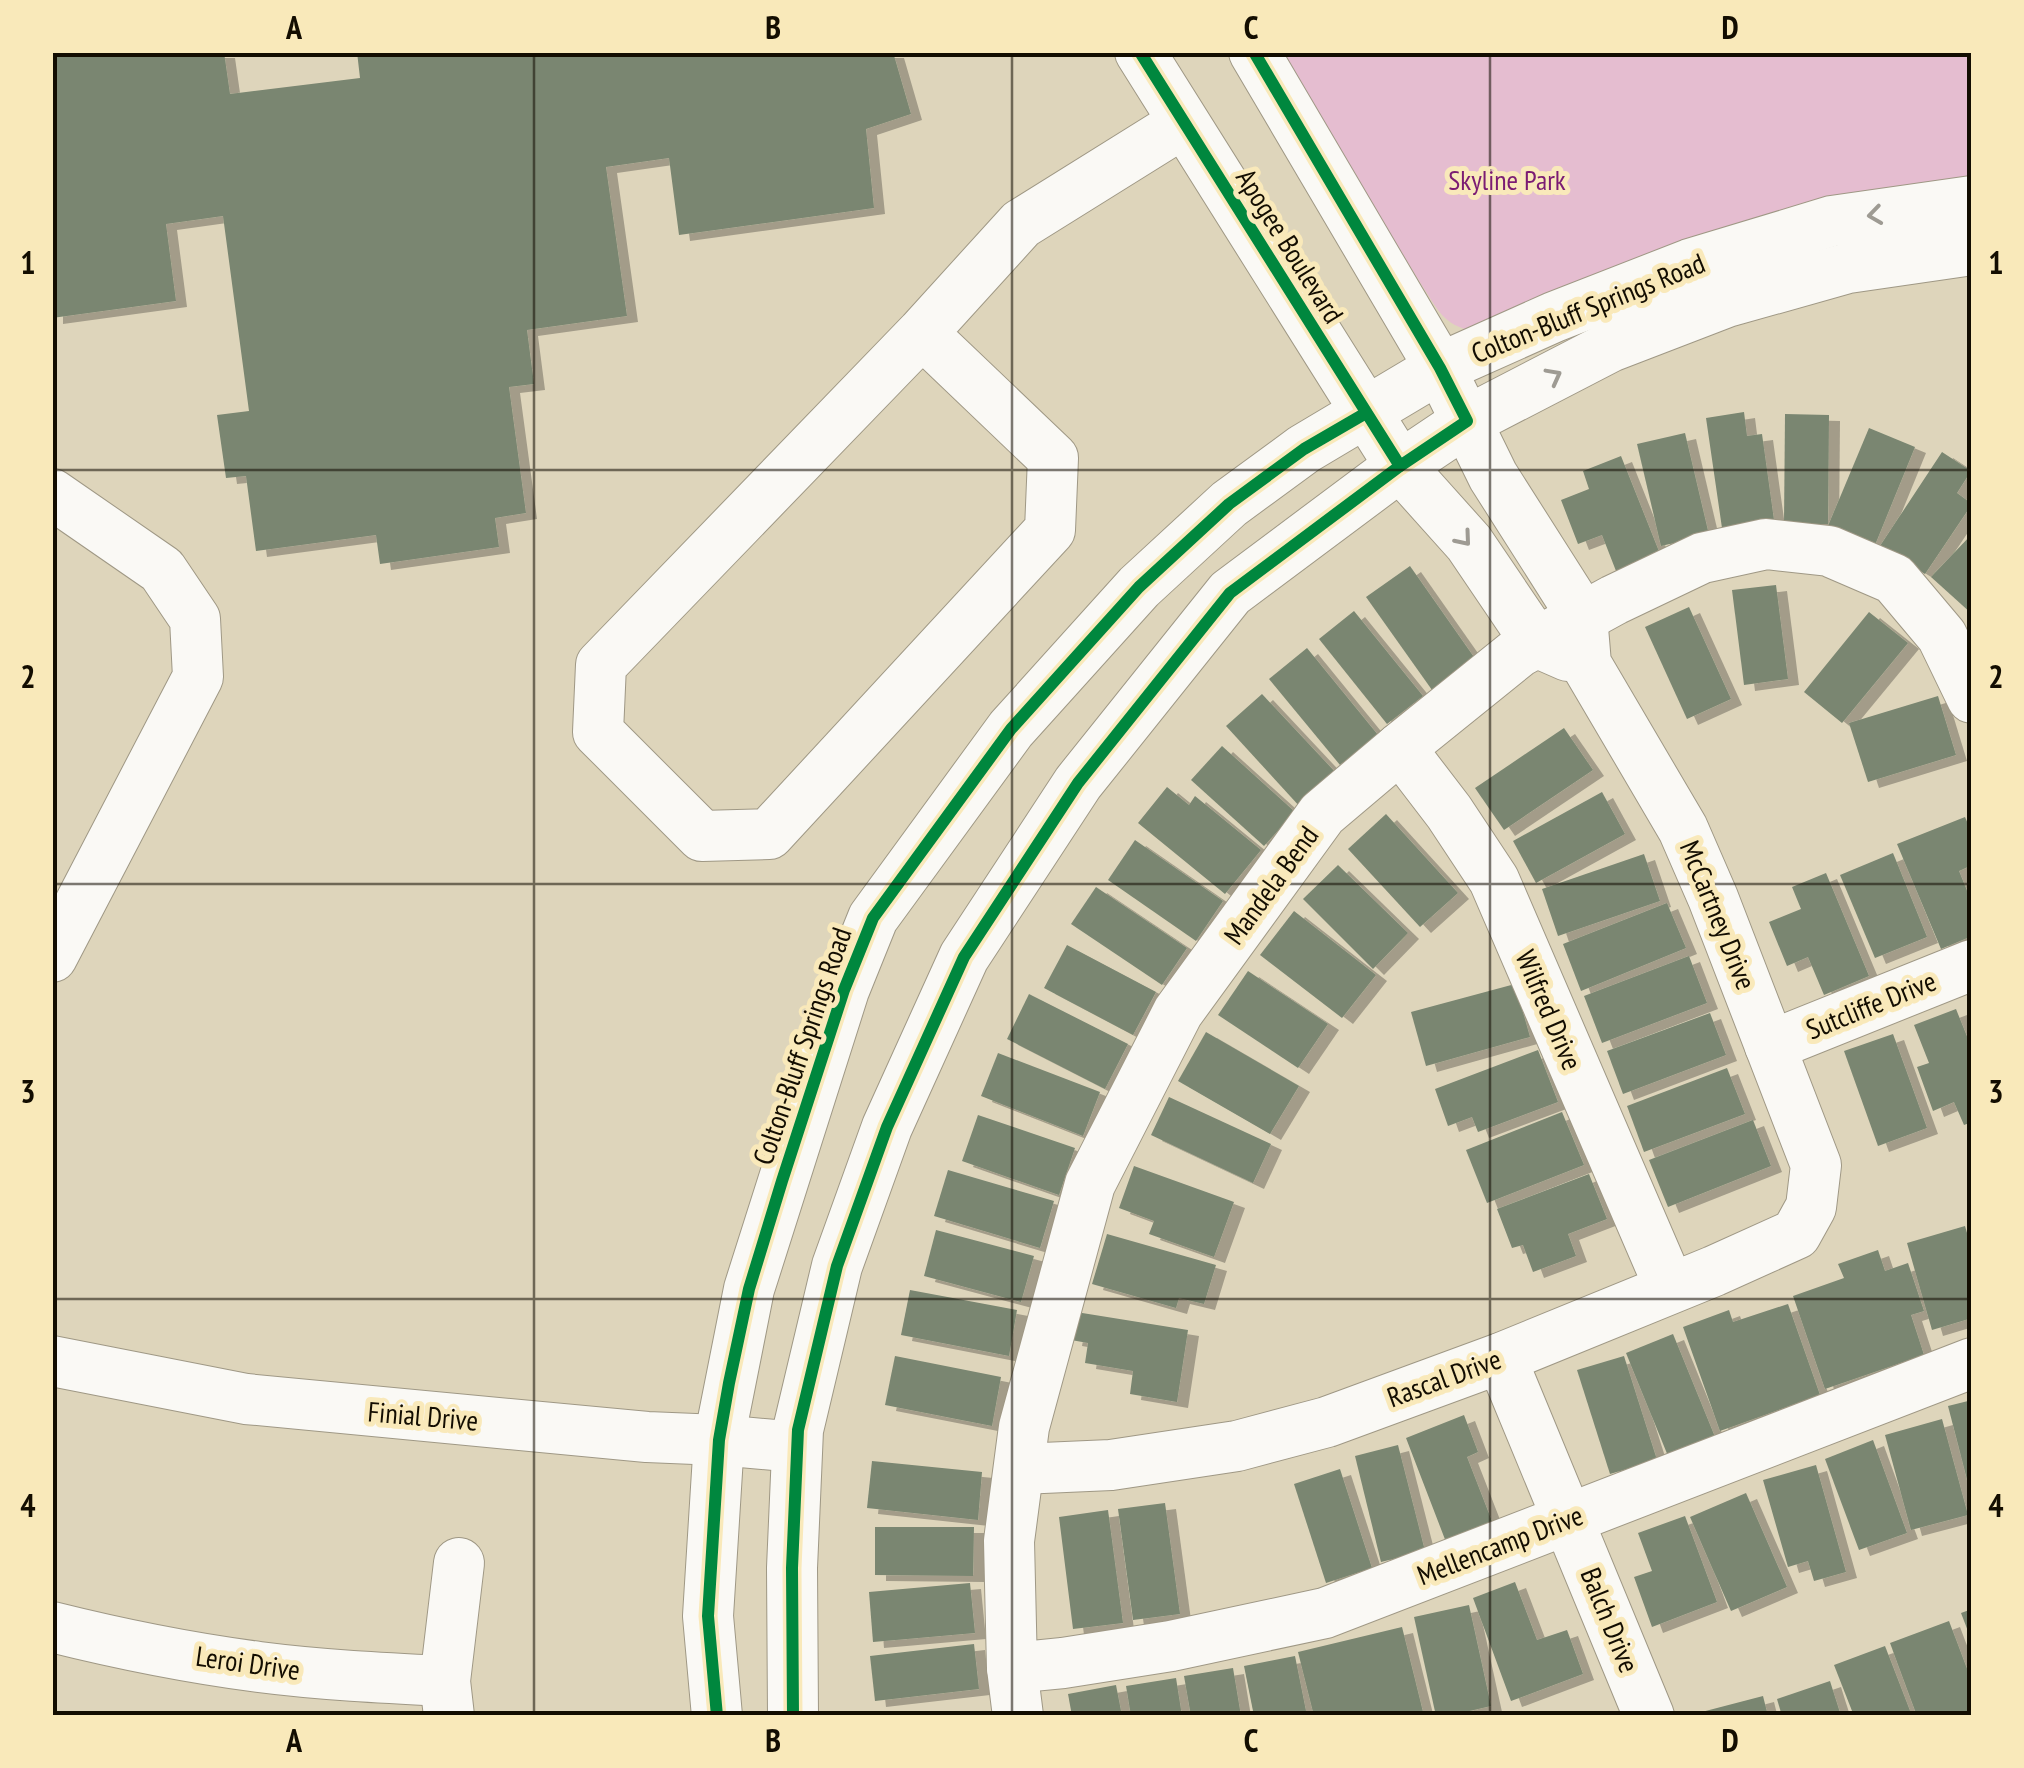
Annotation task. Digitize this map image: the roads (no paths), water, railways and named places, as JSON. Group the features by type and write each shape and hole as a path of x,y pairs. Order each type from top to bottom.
{"street":[{"name":"Apogee Boulevard","path":"1140,52 1400,466"},
{"path":"1254,52 1440,368 1467,421"},
{"path":"922,333 1053,458 1050,530 769,834 702,836 598,732 601,664 922,333 1021,224 1183,122"},
{"name":"Colton-Bluff Springs Road","path":"717,1716 708,1616 719,1440 749,1289 844,990 873,918 1011,728 1139,587 1229,504 1304,448 1440,368 1554,317 1690,264 1832,221 1972,201"},
{"name":"Colton-Bluff Springs Road","path":"793,1716 792,1568 798,1430 837,1266 887,1127 964,957 1078,783 1230,594 1400,466 1467,421 1610,347 1727,302 1848,268 1972,250"},
{"name":"McCartney Drive","path":"1467,421 1684,829 1816,1166 1815,1182"},
{"path":"1400,466 1469,544 1536,642"},
{"path":"52,494 162,570 196,619 198,677 52,957"},
{"name":"Mandela Bend","path":"1015,1692 1010,1541 1024,1428 1090,1184 1178,1012 1322,814 1519,652 1536,642 1584,640 1702,558 1766,544 1829,550 1894,579 1942,636 1972,698"},
{"name":"Wilfred Drive","path":"1400,748 1450,812 1494,880 1670,1288"},
{"name":"Sutcliffe Drive","path":"1770,1046 1972,965"},
{"name":"Rascal Drive","path":"1020,1469 1111,1465 1237,1446 1327,1422 1501,1358 1796,1234 1812,1208 1815,1182"},
{"name":"Balch Drive","path":"1501,1358 1649,1716"},
{"name":"Finial Drive","path":"52,1360 246,1399 797,1447"},
{"name":"Mellencamp Drive","path":"1015,1692 1064,1663 1171,1646 1325,1613 1972,1363"},
{"path":"447,1699 459,1563"},
{"name":"Leroi Drive","path":"52,1626 107,1640 258,1667 342,1676 447,1699"}],"park label":[{"name":"Skyline Park","path":"1507,180"}]}
